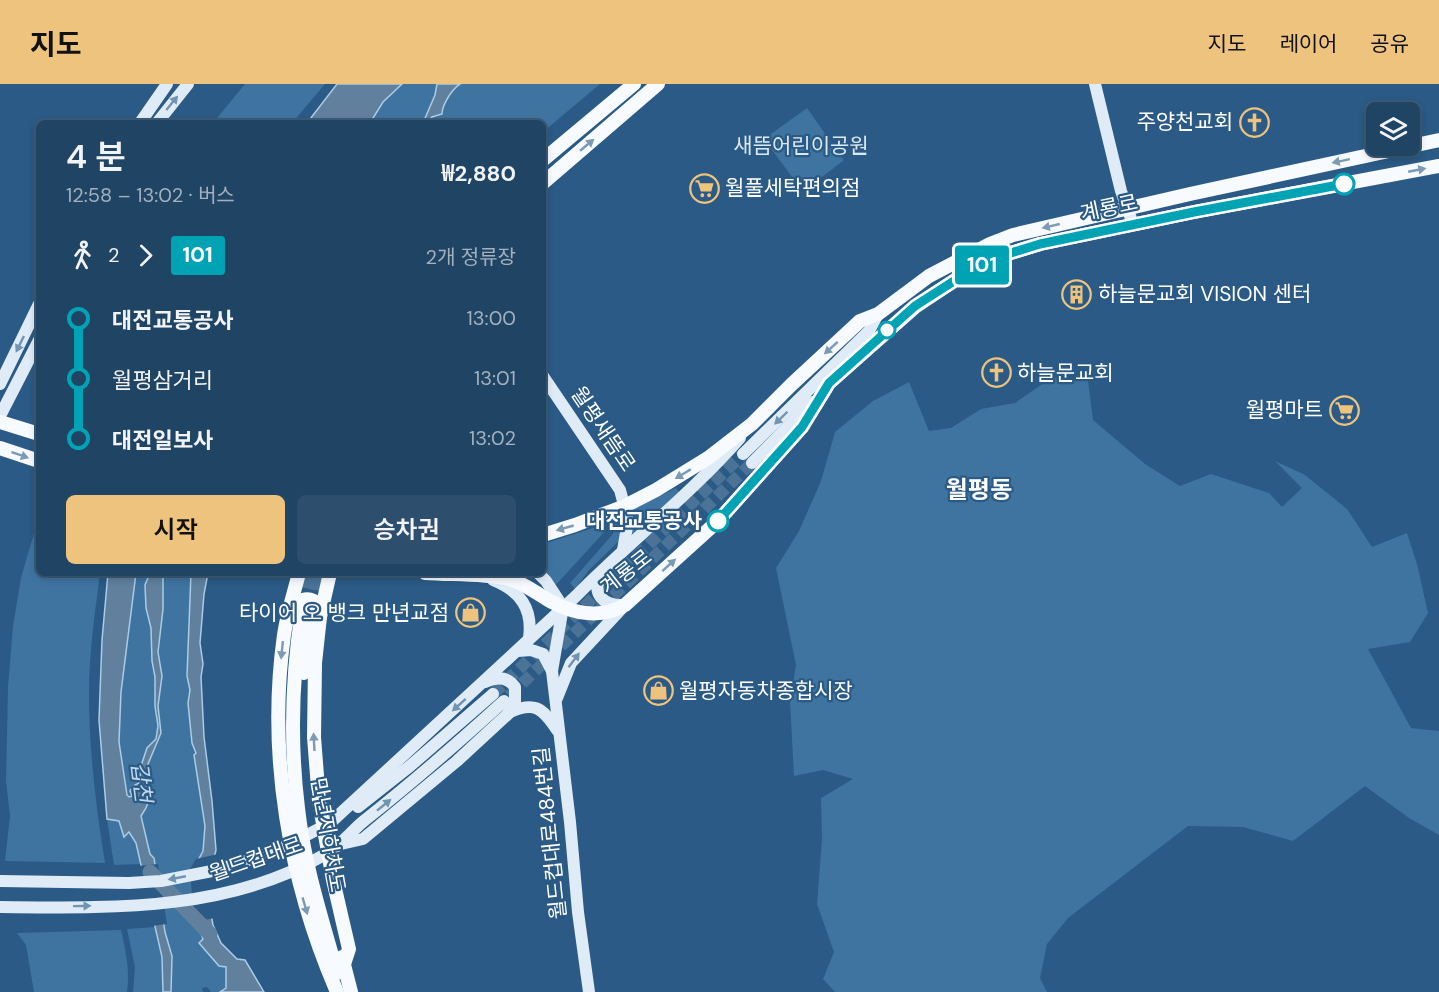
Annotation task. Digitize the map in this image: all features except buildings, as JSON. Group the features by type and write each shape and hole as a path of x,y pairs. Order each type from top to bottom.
{"main road":[{"path":"546,157 634,84"},
{"path":"546,180 658,84"},
{"name":"계룡로","path":"485,576 510,579 564,607 582,613 603,614 614,611 718,521 802,427 829,383 915,306 968,272 1001,256 1130,218 1439,140"},
{"name":"계룡로","path":"625,506 708,458 752,424 861,321 878,314 929,276 990,244 1012,235 1130,218 1439,166"},
{"path":"0,422 36,433"},
{"path":"0,448 36,460"},
{"path":"546,534 625,506"},
{"path":"298,576 284,633 279,676 279,720 286,820 307,911 339,992"},
{"path":"312,614 329,576"},
{"path":"288,616 299,601 308,598 314,601 312,614"},
{"name":"만년지하차도","path":"312,614 305,661 302,714 304,786 320,885 351,992"},
{"name":"만년지하차도","path":"312,614 296,654 294,709 298,810 339,992"}],"street":[{"path":"142,120 167,84"},
{"path":"159,120 188,84"},
{"path":"1095,84 1130,218"},
{"path":"0,384 36,310"},
{"path":"742,454 869,331 878,314"},
{"path":"0,416 36,346"},
{"name":"월평새뜸로","path":"546,380 612,476 625,506"},
{"path":"752,463 798,418 829,383"},
{"path":"330,823 716,465 752,424"},
{"path":"623,550 627,527 625,506"},
{"path":"606,566 597,581 598,593 604,602 621,605"},
{"path":"485,576 506,585 518,594 530,618 529,638"},
{"path":"541,576 564,607"},
{"path":"555,702 570,663 621,605"},
{"name":"월드컵대로484번길","path":"564,607 552,671 589,992"},
{"path":"518,651 531,650 543,654 552,671"},
{"path":"341,844 363,839 457,761 508,714 516,698 515,687 512,683 503,678 491,679 482,683"},
{"name":"월드컵대로","path":"0,881 129,883 161,881 212,871 253,859 280,849 346,816 498,698 424,772 353,830 341,844 323,856 288,872 218,895 171,903 0,907"},
{"path":"508,714 522,706 532,706 542,710 559,733"},
{"path":"0,874 17,882"},
{"path":"0,915 24,907"}],"green space":[{"path":"245,84 325,84 295,120 215,120"},
{"path":"402,84 437,84 424,120 372,120 383,102"},
{"path":"460,84 600,84 546,129 546,120 430,120 438,116 454,89"},
{"name":"새뜸어린이공원","path":"807,108 843,161 807,188 798,185 764,139"},
{"path":"1051,378 1088,381 1093,420 1145,464 1180,486 1211,474 1269,493 1282,507 1302,488 1275,461 1305,475 1347,509 1372,547 1407,533 1417,564 1428,613 1410,642 1368,649 1411,728 1439,731 1439,835 1409,818 1365,786 1293,841 1243,827 1188,826 1068,918 1047,944 1040,978 1047,992 835,992 823,979 834,952 817,904 822,839 821,798 853,779 823,770 794,776 790,702 796,665 776,568 799,531 821,481 835,432 873,401 909,382 929,431 951,428 981,409 1015,403"},
{"path":"676,488 679,492 633,535 629,535 630,511"},
{"path":"621,517 624,518 621,539 589,570 575,589 570,583 613,534 614,521"},
{"path":"606,524 606,530 554,587 545,576 546,543"},
{"path":"35,530 36,576 100,576 90,663 89,714 94,778 105,863 5,861 10,816 6,781 8,687 13,626 21,578"},
{"path":"136,576 149,576 145,585 146,608 151,628 158,726 156,739 147,748 142,763 139,783 132,796 129,797 119,742 121,692"},
{"path":"163,576 191,576 188,703 205,826 203,851 193,870 201,932 211,955 219,966 226,967 226,988 220,992 211,992 207,987 202,988 203,992 171,992 172,956 165,932 154,858 150,854 141,816 149,797 146,793 148,764 161,733 158,706 162,676 158,652 163,609"},
{"path":"107,819 119,821 125,837 129,832 136,843 141,864 114,865"},
{"path":"155,927 162,957 163,992 133,992 135,967 127,929"},
{"path":"121,930 128,969 127,992 34,992 26,945 17,933"}],"water":[{"path":"337,84 402,84 383,102 372,120 309,120"},
{"path":"437,84 460,84 448,98 442,114 424,120"},
{"path":"108,576 136,576 121,692 119,742 129,797 132,796 130,791 133,786 139,783 147,748 156,739 158,726 151,628 146,608 145,585 149,576 163,576 163,609 158,652 162,676 158,706 161,733 148,764 146,792 150,797 141,816 150,854 154,858 165,932 172,956 171,992 163,992 162,957 136,843 129,832 124,837 119,821 107,819 99,720 102,640"},
{"path":"191,576 207,576 200,643 203,664 201,677 204,737 216,850 207,890 213,925 221,943 237,959 245,960 264,992 220,992 226,988 226,967 219,966 199,943 203,939 198,925 193,870 203,851 205,826 194,755 196,753 192,743 188,703 190,690 187,676"}],"pier":[{"path":"218,854 210,890 215,918 194,922 190,869 196,859"},
{"path":"158,864 167,924 152,926 138,866"}],"waterway":[{"name":"갑천","path":"150,872 210,934"}],"tunnel":[{"path":"493,694 743,454"},
{"path":"509,696 752,463"},
{"path":"303,609 309,576"},
{"path":"313,611 319,576"}],"bus line":[{"name":"101","path":"718,521 802,427 829,383 915,306 968,272 1001,256 1040,244 1344,184"}],"place":[{"name":"주양천교회","path":"1254,122"},
{"name":"월풀세탁편의점","path":"704,188"},
{"name":"하늘문교회 VISION 센터","path":"1077,294"},
{"name":"하늘문교회","path":"996,373"},
{"name":"월평마트","path":"1344,410"},
{"name":"대전교통공사","path":"718,521"},
{"name":"타이어 오 뱅크 만년교점","path":"470,613"},
{"name":"월평자동차종합시장","path":"658,691"}],"district":[{"name":"월평동","path":"979,490"}]}
